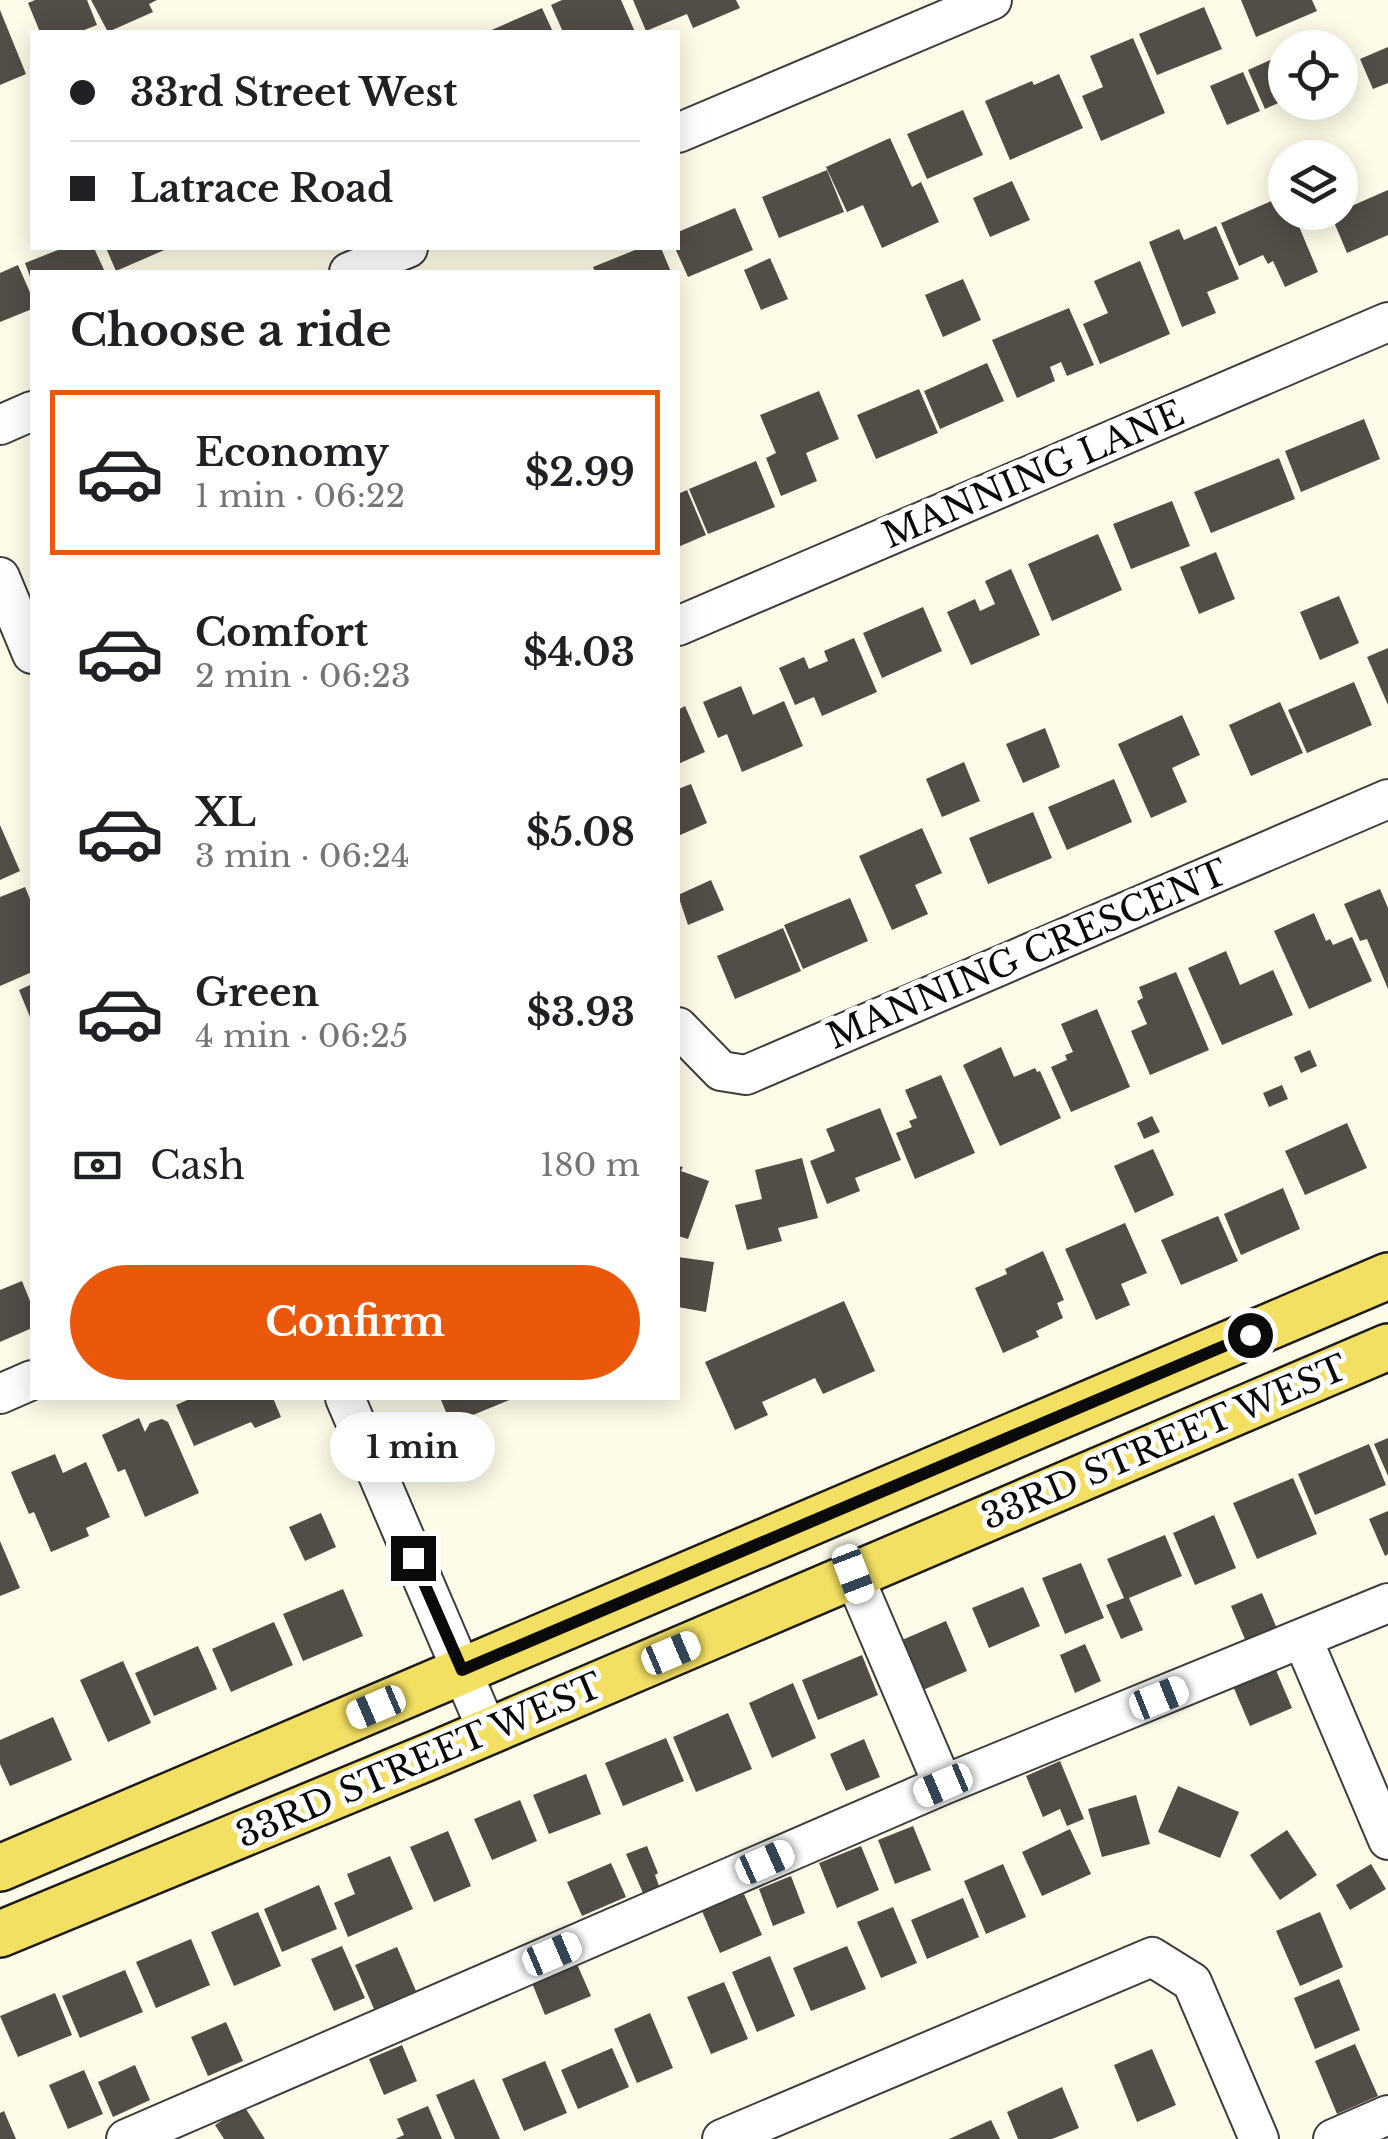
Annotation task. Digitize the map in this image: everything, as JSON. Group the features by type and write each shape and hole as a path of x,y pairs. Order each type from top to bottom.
{"main road":[{"name":"33RD STREET WEST","path":"0,1868 1388,1276"},
{"name":"33RD STREET WEST","path":"0,1934 488,1732 1388,1347"}],"street":[{"path":"680,132 992,0"},
{"path":"356,270 403,250"},
{"name":"MANNING LANE","path":"680,625 1388,322"},
{"path":"0,425 30,412"},
{"path":"0,577 30,649"},
{"name":"MANNING CRESCENT","path":"680,1029 721,1071 746,1075 1388,799"},
{"path":"0,1394 30,1381"},
{"path":"346,1400 488,1732"},
{"path":"853,1574 943,1785"},
{"path":"126,2139 943,1785 1388,1603"},
{"path":"1304,1640 1388,1840"},
{"path":"722,2139 1152,1957 1192,1982 1259,2139"},
{"path":"1333,2139 1388,2116"}],"building":[{"path":"87,0 97,25 84,30 39,30 28,3"},
{"path":"91,0 157,0 149,4 153,12 107,30"},
{"path":"562,0 621,0 634,30 562,30 551,5"},
{"path":"633,0 736,0 740,8 693,28 687,14 646,30"},
{"path":"1241,0 1312,0 1317,11 1256,37"},
{"path":"1204,7 1222,49 1157,75 1139,34"},
{"path":"542,8 552,30 492,30"},
{"path":"0,10 26,74 0,85"},
{"path":"1133,38 1165,113 1101,141 1082,96 1103,87 1090,56"},
{"path":"1388,47 1388,83 1373,89 1360,59"},
{"path":"1268,61 1268,108 1265,109 1248,70"},
{"path":"1243,72 1260,111 1227,125 1210,86"},
{"path":"1059,74 1083,128 1010,160 985,101"},
{"path":"963,110 983,155 927,179 907,134"},
{"path":"890,138 912,187 921,182 939,222 882,248 863,205 847,212 826,167"},
{"path":"827,170 844,212 779,238 762,197"},
{"path":"1012,181 1030,220 990,237 973,198"},
{"path":"1388,190 1388,235 1347,253 1337,230 1358,230 1358,203"},
{"path":"1268,202 1268,230 1300,230 1318,272 1285,287 1273,261 1268,264 1263,255 1239,266 1221,223"},
{"path":"735,208 753,250 688,277 676,250 680,250 680,231"},
{"path":"1216,226 1239,279 1207,292 1216,313 1182,327 1149,242 1179,229 1184,240"},
{"path":"58,250 95,250 104,270 30,270 30,277 25,263"},
{"path":"107,250 164,250 118,270"},
{"path":"635,250 662,250 670,270 594,270 593,267"},
{"path":"770,258 788,299 761,310 744,270"},
{"path":"1140,261 1170,334 1100,364 1083,324 1108,313 1094,281"},
{"path":"18,265 30,292 30,310 0,322 0,273"},
{"path":"963,279 981,320 943,337 925,295"},
{"path":"1069,308 1094,365 1067,376 1061,362 1050,367 1055,381 1017,398 992,340"},
{"path":"987,363 1004,401 940,429 924,391"},
{"path":"919,389 938,433 876,459 857,415"},
{"path":"819,391 839,439 806,453 817,481 781,496 766,458 776,453 760,415"},
{"path":"1364,419 1380,459 1301,492 1285,451"},
{"path":"1279,458 1295,499 1211,533 1194,492"},
{"path":"756,461 775,507 708,534 689,489"},
{"path":"687,490 706,535 680,546 680,493"},
{"path":"1172,501 1190,546 1131,569 1113,524"},
{"path":"1098,534 1122,590 1052,621 1028,564"},
{"path":"1216,552 1235,599 1199,614 1180,567"},
{"path":"1011,569 1040,635 971,665 947,612 975,599 980,611 995,604 985,581"},
{"path":"1339,596 1359,643 1320,660 1300,612"},
{"path":"923,607 942,651 882,678 863,633"},
{"path":"854,638 877,692 822,716 814,697 795,705 779,668 804,657 809,669 828,661 824,651"},
{"path":"1388,648 1388,705 1367,657"},
{"path":"1354,682 1372,725 1307,753 1288,710"},
{"path":"741,686 753,715 784,701 803,746 742,772 727,734 718,738 703,702"},
{"path":"1280,702 1303,753 1251,776 1229,725"},
{"path":"685,706 705,752 680,763 680,709"},
{"path":"1182,715 1200,755 1172,768 1187,802 1151,818 1118,744"},
{"path":"1045,728 1060,767 1023,783 1006,744"},
{"path":"964,762 980,801 942,817 926,779"},
{"path":"1114,779 1132,822 1067,850 1048,807"},
{"path":"691,784 707,823 680,835 680,788"},
{"path":"1033,812 1052,858 988,884 969,838"},
{"path":"0,825 20,871 0,880"},
{"path":"922,828 942,873 915,885 928,914 892,930 859,856"},
{"path":"711,880 724,910 688,925 680,894"},
{"path":"25,887 30,899 30,973 0,986 0,897"},
{"path":"1380,889 1388,908 1388,989 1367,939 1360,941 1344,904"},
{"path":"850,898 868,941 803,969 784,925"},
{"path":"1314,913 1326,941 1330,939 1333,945 1352,937 1372,981 1309,1009 1274,931"},
{"path":"783,928 801,971 735,999 717,956"},
{"path":"1226,951 1240,985 1273,970 1293,1015 1222,1045 1188,968"},
{"path":"1176,972 1209,1050 1150,1075 1131,1031 1147,1024 1137,1001 1143,998 1139,987"},
{"path":"30,985 30,1017 19,990"},
{"path":"1097,1009 1130,1087 1071,1112 1051,1067 1067,1060 1065,1055 1073,1052 1061,1024"},
{"path":"1001,1047 1014,1077 1035,1068 1040,1071 1061,1118 1000,1146 963,1065"},
{"path":"1310,1050 1317,1066 1301,1073 1294,1057"},
{"path":"941,1075 975,1153 915,1179 896,1133 912,1127 909,1121 917,1118 905,1090"},
{"path":"1282,1085 1288,1099 1269,1107 1263,1093"},
{"path":"880,1108 901,1160 855,1178 860,1191 827,1204 810,1161 835,1151 826,1129"},
{"path":"1152,1116 1160,1132 1144,1139 1137,1123"},
{"path":"1347,1123 1367,1168 1305,1195 1285,1151"},
{"path":"1153,1149 1174,1195 1135,1213 1114,1166"},
{"path":"802,1158 818,1218 778,1228 782,1241 747,1250 735,1205 762,1199 755,1170"},
{"path":"680,1166 681,1171 709,1181 688,1239 680,1237"},
{"path":"1283,1188 1300,1229 1241,1255 1224,1214"},
{"path":"1218,1216 1238,1261 1181,1285 1161,1240"},
{"path":"1125,1223 1147,1273 1121,1284 1130,1305 1096,1320 1065,1249"},
{"path":"1043,1251 1064,1300 1057,1303 1063,1318 1036,1331 1039,1337 1003,1353 975,1288"},
{"path":"680,1257 714,1262 706,1312 680,1307"},
{"path":"22,1281 30,1301 30,1329 0,1342 0,1290"},
{"path":"844,1301 875,1371 823,1394 815,1378 762,1402 768,1415 735,1430 705,1362"},
{"path":"187,1400 274,1400 281,1417 255,1428 251,1422 194,1446 176,1405"},
{"path":"441,1400 509,1400 451,1424"},
{"path":"139,1418 145,1432 150,1423 162,1419 168,1422 199,1493 145,1517 125,1469 118,1472 102,1435"},
{"path":"1388,1438 1388,1476 1374,1444"},
{"path":"1369,1444 1386,1485 1315,1515 1298,1474"},
{"path":"55,1454 63,1473 86,1462 110,1517 86,1528 89,1536 51,1552 11,1472"},
{"path":"1293,1478 1317,1534 1257,1559 1233,1503"},
{"path":"1388,1511 1388,1554 1385,1556 1369,1519"},
{"path":"321,1513 336,1547 305,1561 289,1527"},
{"path":"1214,1515 1236,1568 1195,1585 1173,1533"},
{"path":"1165,1535 1182,1576 1129,1598 1143,1630 1121,1639 1106,1605 1124,1598 1107,1559"},
{"path":"0,1541 20,1588 0,1596"},
{"path":"1081,1563 1104,1618 1065,1634 1042,1578"},
{"path":"1023,1587 1040,1626 989,1648 972,1608"},
{"path":"343,1589 363,1636 303,1661 283,1614"},
{"path":"1262,1593 1278,1631 1247,1644 1231,1606"},
{"path":"946,1621 967,1671 923,1690 902,1640"},
{"path":"274,1622 293,1665 231,1692 212,1649"},
{"path":"1085,1644 1101,1681 1075,1693 1060,1655"},
{"path":"198,1646 217,1689 154,1716 135,1673"},
{"path":"862,1655 878,1695 818,1720 802,1680"},
{"path":"123,1661 151,1723 108,1742 80,1680"},
{"path":"1275,1668 1292,1708 1250,1726 1233,1686"},
{"path":"793,1683 816,1738 772,1758 749,1703"},
{"path":"728,1713 752,1769 696,1792 673,1737"},
{"path":"53,1717 72,1760 10,1786 0,1764 0,1740"},
{"path":"666,1738 684,1781 623,1806 605,1763"},
{"path":"864,1739 880,1777 846,1791 830,1754"},
{"path":"1060,1761 1084,1819 1067,1826 1060,1809 1043,1817 1026,1776"},
{"path":"586,1774 601,1814 549,1834 533,1795"},
{"path":"1178,1786 1239,1812 1220,1858 1158,1832"},
{"path":"1136,1795 1150,1844 1102,1857 1088,1809"},
{"path":"520,1800 537,1841 492,1860 474,1819"},
{"path":"913,1826 931,1870 895,1884 878,1840"},
{"path":"1070,1829 1091,1874 1042,1896 1022,1852"},
{"path":"1287,1830 1317,1875 1280,1900 1250,1855"},
{"path":"448,1831 471,1886 434,1902 410,1847"},
{"path":"647,1846 659,1886 643,1893 626,1854"},
{"path":"861,1846 879,1890 837,1908 819,1863"},
{"path":"390,1856 413,1909 348,1937 334,1903 355,1894 347,1874"},
{"path":"611,1863 626,1897 582,1916 567,1882"},
{"path":"1003,1864 1026,1917 986,1934 964,1881"},
{"path":"1371,1864 1386,1889 1350,1910 1336,1885"},
{"path":"791,1876 805,1913 773,1926 759,1889"},
{"path":"319,1885 337,1929 282,1952 264,1909"},
{"path":"744,1894 762,1935 720,1953 702,1911"},
{"path":"963,1898 979,1937 927,1959 911,1920"},
{"path":"893,1907 917,1963 881,1978 857,1922"},
{"path":"258,1912 281,1966 234,1986 211,1932"},
{"path":"1320,1912 1343,1967 1300,1986 1276,1931"},
{"path":"191,1939 210,1985 156,2008 136,1962"},
{"path":"342,1946 365,1998 334,2011 311,1959"},
{"path":"847,1946 866,1989 811,2011 793,1968"},
{"path":"397,1947 416,1991 374,2009 355,1965"},
{"path":"770,1956 795,2016 757,2032 732,1972"},
{"path":"577,1964 591,1996 545,2015 532,1983"},
{"path":"125,1970 143,2012 80,2038 62,1996"},
{"path":"1339,1979 1360,2030 1315,2049 1294,1998"},
{"path":"724,1982 748,2039 711,2054 687,1997"},
{"path":"55,1993 72,2035 18,2057 0,2016"},
{"path":"650,2013 673,2068 637,2083 614,2029"},
{"path":"226,2022 243,2061 208,2076 191,2037"},
{"path":"1355,2044 1378,2096 1337,2114 1315,2061"},
{"path":"402,2045 417,2081 384,2095 369,2059"},
{"path":"612,2048 629,2087 578,2109 561,2070"},
{"path":"1152,2049 1176,2105 1137,2122 1114,2065"},
{"path":"545,2061 567,2113 524,2131 502,2079"},
{"path":"135,2065 150,2100 113,2117 98,2082"},
{"path":"84,2070 103,2114 68,2129 49,2085"},
{"path":"474,2079 500,2139 455,2139 436,2095"},
{"path":"1062,2087 1079,2128 1052,2139 1018,2139 1007,2112"},
{"path":"244,2106 265,2139 224,2139 215,2125"},
{"path":"428,2106 442,2139 395,2139 404,2135 397,2119"},
{"path":"4,2111 16,2139 0,2139 0,2113"},
{"path":"991,2120 1000,2139 949,2139"}],"route":[{"path":"413,1558 462,1670 1250,1335"}]}
